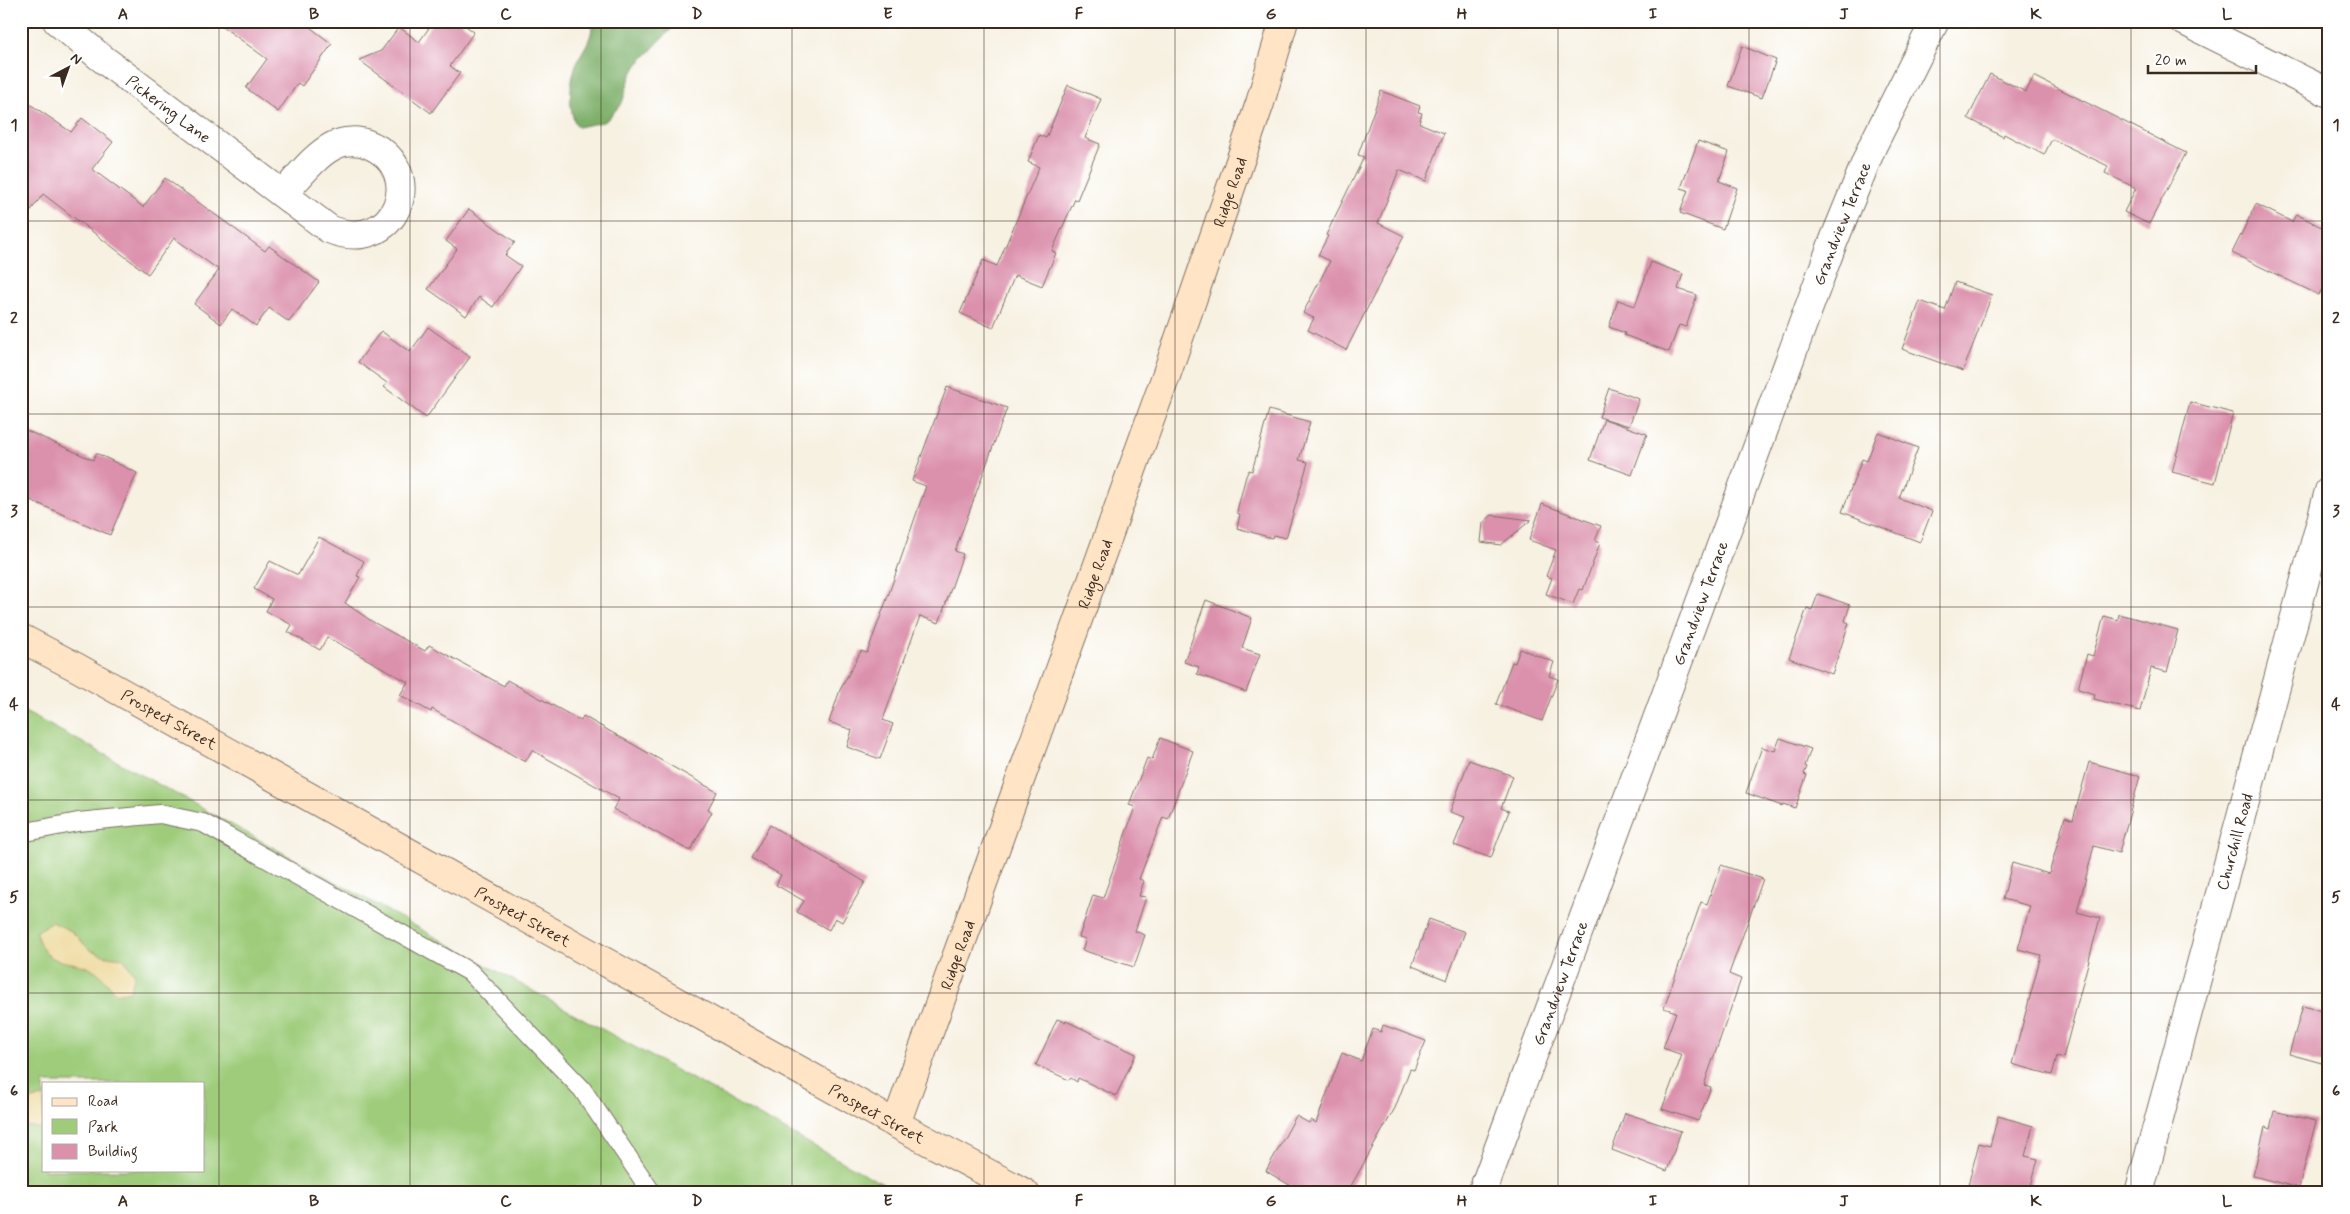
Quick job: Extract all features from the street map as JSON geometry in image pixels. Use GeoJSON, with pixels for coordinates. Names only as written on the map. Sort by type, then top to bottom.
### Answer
{"type":"FeatureCollection","features":[{"type":"Feature","properties":{"kind":"street","name":"Pickering Lane"},"geometry":{"type":"LineString","coordinates":[[57,21],[100,56],[284,194]]}},
{"type":"Feature","properties":{"kind":"street","name":"Ridge Road"},"geometry":{"type":"LineString","coordinates":[[896,1124],[1173,355],[1260,103],[1284,21]]}},
{"type":"Feature","properties":{"kind":"street","name":"Grandview Terrace"},"geometry":{"type":"LineString","coordinates":[[1482,1193],[1832,245],[1872,147],[1934,21]]}},
{"type":"Feature","properties":{"kind":"street"},"geometry":{"type":"LineString","coordinates":[[2184,21],[2329,93]]}},
{"type":"Feature","properties":{"kind":"street","name":"Churchill Road"},"geometry":{"type":"LineString","coordinates":[[2139,1193],[2329,491]]}},
{"type":"Feature","properties":{"kind":"street","name":"Prospect Street"},"geometry":{"type":"LineString","coordinates":[[21,638],[96,677],[896,1124],[1025,1193]]}},
{"type":"Feature","properties":{"kind":"lane"},"geometry":{"type":"LineString","coordinates":[[21,833],[78,822],[160,814],[202,822],[470,972],[582,1089],[652,1193]]}},
{"type":"Feature","properties":{"kind":"green space"},"geometry":{"type":"Polygon","coordinates":[[[592,21],[679,21],[637,65],[630,77],[622,103],[608,119],[603,122],[578,127],[574,121],[571,103],[573,74],[590,36],[592,21]]]}},
{"type":"Feature","properties":{"kind":"green space"},"geometry":{"type":"Polygon","coordinates":[[[21,710],[89,746],[899,1193],[21,1193],[21,710]]]}},
{"type":"Feature","properties":{"kind":"sand"},"geometry":{"type":"Polygon","coordinates":[[[52,922],[71,931],[90,950],[106,956],[123,958],[135,975],[130,991],[116,994],[99,973],[82,965],[57,960],[45,952],[36,932],[52,922]]]}},
{"type":"Feature","properties":{"kind":"sand"},"geometry":{"type":"Polygon","coordinates":[[[42,1097],[42,1127],[38,1128],[21,1125],[21,1101],[42,1097]]]}},
{"type":"Feature","properties":{"kind":"building"},"geometry":{"type":"Polygon","coordinates":[[[215,21],[302,21],[332,44],[302,86],[298,83],[278,112],[246,88],[267,59],[215,21]]]}},
{"type":"Feature","properties":{"kind":"building"},"geometry":{"type":"Polygon","coordinates":[[[434,21],[459,21],[474,32],[450,66],[460,73],[431,113],[359,60],[381,51],[399,27],[419,42],[434,21]]]}},
{"type":"Feature","properties":{"kind":"building"},"geometry":{"type":"Polygon","coordinates":[[[1742,46],[1776,60],[1762,98],[1728,86],[1742,46]]]}},
{"type":"Feature","properties":{"kind":"building"},"geometry":{"type":"Polygon","coordinates":[[[1990,74],[2026,92],[2034,76],[2186,153],[2149,224],[2124,212],[2136,188],[2105,173],[2108,166],[2052,139],[2044,155],[2004,134],[2003,137],[1968,118],[1990,74]]]}},
{"type":"Feature","properties":{"kind":"building"},"geometry":{"type":"Polygon","coordinates":[[[1068,85],[1101,99],[1085,138],[1100,144],[1077,200],[1075,199],[1052,251],[1056,253],[1042,286],[1015,275],[993,328],[960,313],[983,260],[997,266],[1039,167],[1028,162],[1039,135],[1046,138],[1068,85]]]}},
{"type":"Feature","properties":{"kind":"building"},"geometry":{"type":"Polygon","coordinates":[[[1381,91],[1420,106],[1418,112],[1422,113],[1419,123],[1444,133],[1426,181],[1399,170],[1378,223],[1404,236],[1346,350],[1308,330],[1314,318],[1303,313],[1330,261],[1318,255],[1364,157],[1358,155],[1381,91]]]}},
{"type":"Feature","properties":{"kind":"building"},"geometry":{"type":"Polygon","coordinates":[[[21,98],[71,132],[82,118],[113,142],[92,169],[143,207],[165,178],[265,251],[269,246],[319,282],[289,322],[269,308],[256,326],[232,309],[221,324],[194,304],[219,270],[174,238],[148,274],[43,194],[21,224],[21,98]]]}},
{"type":"Feature","properties":{"kind":"building"},"geometry":{"type":"Polygon","coordinates":[[[1698,141],[1729,152],[1719,181],[1737,188],[1723,229],[1680,213],[1688,190],[1681,188],[1698,141]]]}},
{"type":"Feature","properties":{"kind":"building"},"geometry":{"type":"Polygon","coordinates":[[[2256,204],[2292,222],[2296,214],[2329,231],[2329,275],[2319,295],[2232,253],[2256,204]]]}},
{"type":"Feature","properties":{"kind":"building"},"geometry":{"type":"Polygon","coordinates":[[[469,209],[515,242],[505,255],[521,266],[493,307],[479,297],[466,316],[428,289],[457,249],[446,241],[469,209]]]}},
{"type":"Feature","properties":{"kind":"building"},"geometry":{"type":"Polygon","coordinates":[[[1651,262],[1683,274],[1678,289],[1697,295],[1686,327],[1679,325],[1669,352],[1624,335],[1625,333],[1609,327],[1618,300],[1635,306],[1651,262]]]}},
{"type":"Feature","properties":{"kind":"building"},"geometry":{"type":"Polygon","coordinates":[[[1955,282],[1992,295],[1963,371],[1902,349],[1920,301],[1945,310],[1955,282]]]}},
{"type":"Feature","properties":{"kind":"building"},"geometry":{"type":"Polygon","coordinates":[[[428,327],[470,357],[426,418],[384,387],[387,383],[358,362],[381,331],[410,352],[428,327]]]}},
{"type":"Feature","properties":{"kind":"building"},"geometry":{"type":"Polygon","coordinates":[[[947,387],[1007,408],[955,551],[963,554],[939,623],[920,616],[883,720],[893,724],[880,759],[847,747],[852,730],[829,722],[840,690],[861,651],[867,653],[888,596],[926,486],[912,481],[947,387]]]}},
{"type":"Feature","properties":{"kind":"building"},"geometry":{"type":"Polygon","coordinates":[[[1609,388],[1639,399],[1629,426],[1599,417],[1609,388]]]}},
{"type":"Feature","properties":{"kind":"building"},"geometry":{"type":"Polygon","coordinates":[[[2190,402],[2233,413],[2215,483],[2172,472],[2190,402]]]}},
{"type":"Feature","properties":{"kind":"building"},"geometry":{"type":"Polygon","coordinates":[[[1269,410],[1310,422],[1299,460],[1308,462],[1286,538],[1273,535],[1272,538],[1237,528],[1240,514],[1237,513],[1238,507],[1246,476],[1249,470],[1252,471],[1269,410]]]}},
{"type":"Feature","properties":{"kind":"building"},"geometry":{"type":"Polygon","coordinates":[[[1604,419],[1647,434],[1632,475],[1590,460],[1604,419]]]}},
{"type":"Feature","properties":{"kind":"building"},"geometry":{"type":"Polygon","coordinates":[[[21,428],[93,460],[96,454],[98,454],[137,473],[110,535],[21,496],[21,428]]]}},
{"type":"Feature","properties":{"kind":"building"},"geometry":{"type":"Polygon","coordinates":[[[1878,432],[1918,448],[1899,498],[1932,511],[1920,542],[1842,512],[1862,459],[1867,461],[1878,432]]]}},
{"type":"Feature","properties":{"kind":"building"},"geometry":{"type":"Polygon","coordinates":[[[1542,504],[1601,526],[1595,541],[1600,543],[1583,590],[1579,589],[1573,604],[1546,594],[1552,578],[1546,576],[1556,550],[1529,540],[1542,504]]]}},
{"type":"Feature","properties":{"kind":"building"},"geometry":{"type":"Polygon","coordinates":[[[1492,515],[1531,520],[1501,545],[1481,542],[1483,523],[1492,515]]]}},
{"type":"Feature","properties":{"kind":"building"},"geometry":{"type":"Polygon","coordinates":[[[319,537],[364,561],[357,576],[360,577],[345,603],[373,622],[425,651],[429,645],[504,686],[507,680],[581,721],[583,716],[717,792],[708,809],[712,812],[690,851],[613,809],[619,799],[532,750],[525,762],[432,709],[431,712],[400,695],[408,682],[327,637],[320,650],[288,632],[292,625],[266,611],[272,599],[254,589],[270,561],[298,575],[319,537]]]}},
{"type":"Feature","properties":{"kind":"building"},"geometry":{"type":"Polygon","coordinates":[[[1818,594],[1850,605],[1845,621],[1849,623],[1832,674],[1789,658],[1807,608],[1812,610],[1818,594]]]}},
{"type":"Feature","properties":{"kind":"building"},"geometry":{"type":"Polygon","coordinates":[[[1206,600],[1252,618],[1242,648],[1260,654],[1246,692],[1197,674],[1199,667],[1184,662],[1206,600]]]}},
{"type":"Feature","properties":{"kind":"building"},"geometry":{"type":"Polygon","coordinates":[[[2119,614],[2178,630],[2167,672],[2151,668],[2140,711],[2094,699],[2095,694],[2078,689],[2087,654],[2093,656],[2104,616],[2118,620],[2119,614]]]}},
{"type":"Feature","properties":{"kind":"building"},"geometry":{"type":"Polygon","coordinates":[[[1520,649],[1554,662],[1549,676],[1558,679],[1542,721],[1496,704],[1512,662],[1515,663],[1520,649]]]}},
{"type":"Feature","properties":{"kind":"building"},"geometry":{"type":"Polygon","coordinates":[[[1160,738],[1193,751],[1168,819],[1163,817],[1139,879],[1144,881],[1139,896],[1146,897],[1135,931],[1145,935],[1134,967],[1082,950],[1086,939],[1079,937],[1093,895],[1103,898],[1135,807],[1129,805],[1147,758],[1152,760],[1160,738]]]}},
{"type":"Feature","properties":{"kind":"building"},"geometry":{"type":"Polygon","coordinates":[[[1780,738],[1811,749],[1805,766],[1807,767],[1804,774],[1807,775],[1795,808],[1783,804],[1782,806],[1746,793],[1762,747],[1775,751],[1780,738]]]}},
{"type":"Feature","properties":{"kind":"building"},"geometry":{"type":"Polygon","coordinates":[[[1469,760],[1513,776],[1501,808],[1509,811],[1491,858],[1454,845],[1465,817],[1450,812],[1469,760]]]}},
{"type":"Feature","properties":{"kind":"building"},"geometry":{"type":"Polygon","coordinates":[[[2089,762],[2140,776],[2119,853],[2094,846],[2077,912],[2100,918],[2063,1058],[2057,1056],[2052,1075],[2012,1064],[2041,955],[2018,949],[2030,906],[2003,899],[2012,863],[2049,874],[2065,817],[2073,820],[2089,762]]]}},
{"type":"Feature","properties":{"kind":"building"},"geometry":{"type":"Polygon","coordinates":[[[770,825],[865,882],[842,922],[835,918],[829,930],[797,912],[804,901],[776,885],[781,875],[751,858],[770,825]]]}},
{"type":"Feature","properties":{"kind":"building"},"geometry":{"type":"Polygon","coordinates":[[[1721,865],[1763,879],[1729,974],[1741,979],[1704,1085],[1711,1087],[1698,1121],[1662,1109],[1682,1055],[1663,1048],[1676,1012],[1664,1008],[1701,902],[1707,904],[1721,865]]]}},
{"type":"Feature","properties":{"kind":"building"},"geometry":{"type":"Polygon","coordinates":[[[1429,919],[1465,932],[1447,980],[1412,966],[1429,919]]]}},
{"type":"Feature","properties":{"kind":"building"},"geometry":{"type":"Polygon","coordinates":[[[2303,1006],[2329,1013],[2329,1065],[2289,1054],[2303,1006]]]}},
{"type":"Feature","properties":{"kind":"building"},"geometry":{"type":"Polygon","coordinates":[[[1057,1019],[1066,1021],[1136,1054],[1116,1096],[1078,1078],[1077,1082],[1071,1078],[1069,1080],[1036,1065],[1057,1019]]]}},
{"type":"Feature","properties":{"kind":"building"},"geometry":{"type":"Polygon","coordinates":[[[1383,1025],[1426,1041],[1414,1070],[1410,1069],[1395,1108],[1347,1193],[1303,1193],[1266,1171],[1296,1116],[1309,1123],[1311,1120],[1316,1123],[1342,1053],[1361,1061],[1373,1029],[1381,1032],[1383,1025]]]}},
{"type":"Feature","properties":{"kind":"building"},"geometry":{"type":"Polygon","coordinates":[[[2274,1111],[2316,1121],[2299,1188],[2253,1176],[2265,1127],[2270,1129],[2274,1111]]]}},
{"type":"Feature","properties":{"kind":"building"},"geometry":{"type":"Polygon","coordinates":[[[1625,1113],[1681,1131],[1667,1171],[1612,1150],[1625,1113]]]}},
{"type":"Feature","properties":{"kind":"building"},"geometry":{"type":"Polygon","coordinates":[[[1998,1116],[2033,1126],[2025,1156],[2038,1159],[2029,1193],[1966,1193],[1979,1143],[1990,1146],[1998,1116]]]}}]}
